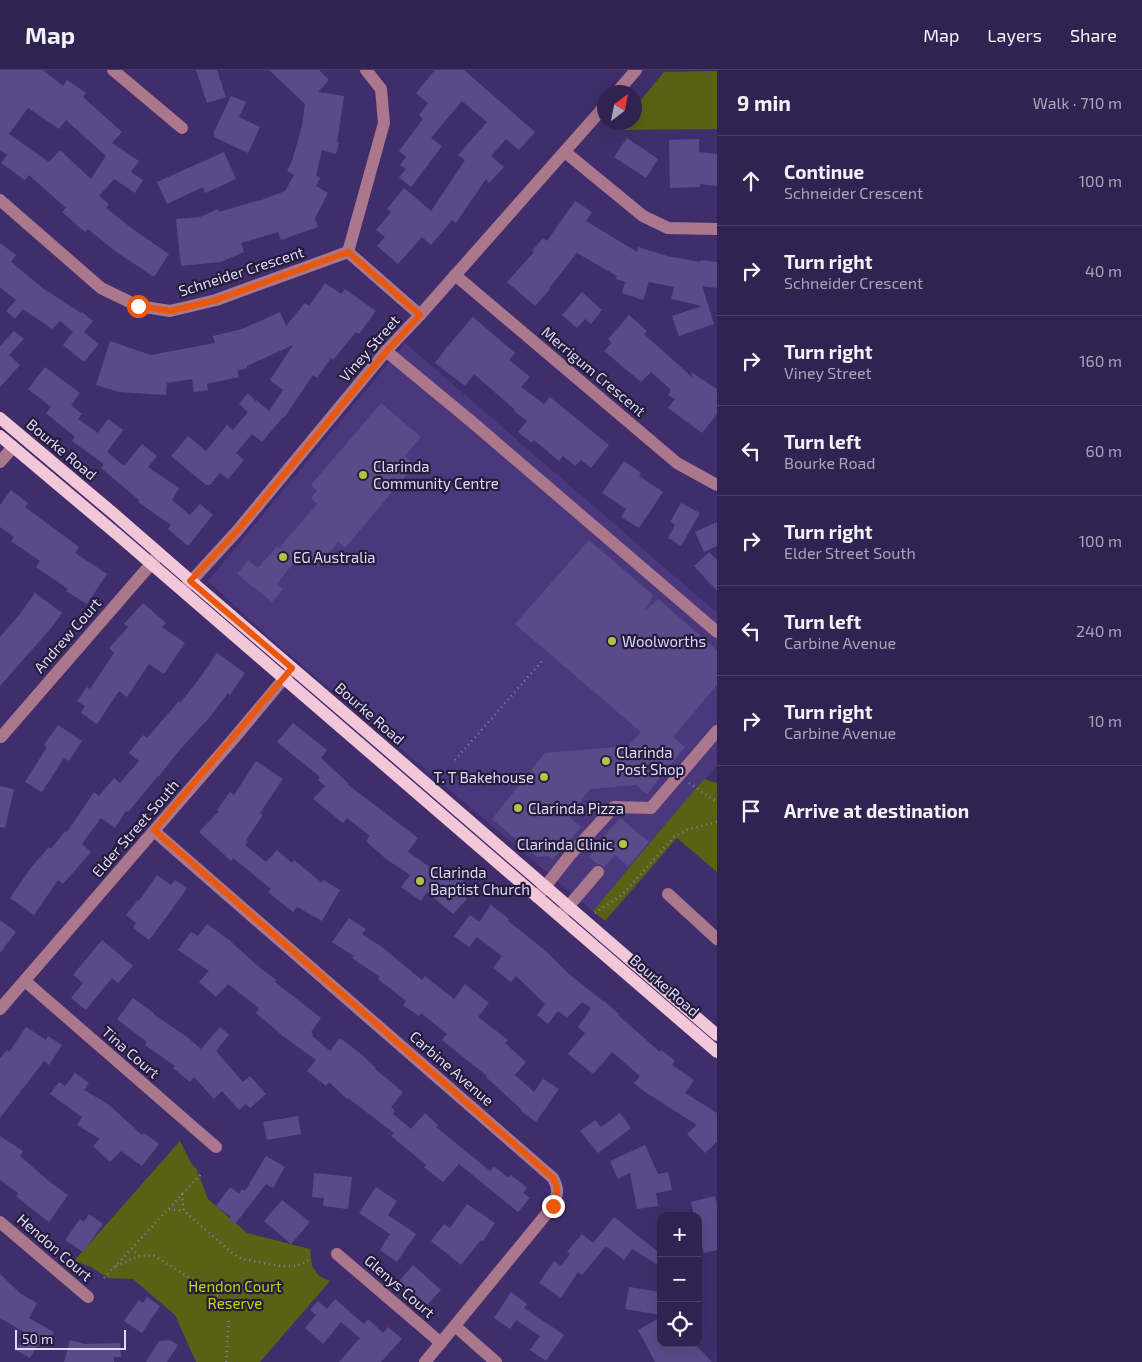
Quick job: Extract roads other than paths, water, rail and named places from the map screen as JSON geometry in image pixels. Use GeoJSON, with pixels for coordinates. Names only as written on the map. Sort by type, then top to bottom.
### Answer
{"type":"FeatureCollection","features":[{"type":"Feature","properties":{"kind":"main road","name":"Bourke Road"},"geometry":{"type":"LineString","coordinates":[[0,418],[113,513],[155,559]]}},
{"type":"Feature","properties":{"kind":"main road","name":"Bourke Road"},"geometry":{"type":"LineString","coordinates":[[0,436],[155,559],[284,679],[717,1035]]}},
{"type":"Feature","properties":{"kind":"main road"},"geometry":{"type":"LineString","coordinates":[[13,447],[22,436]]}},
{"type":"Feature","properties":{"kind":"main road","name":"Bourke Road"},"geometry":{"type":"LineString","coordinates":[[186,586],[292,668],[541,892]]}},
{"type":"Feature","properties":{"kind":"main road","name":"Bourke Road"},"geometry":{"type":"LineString","coordinates":[[564,911],[717,1052]]}},
{"type":"Feature","properties":{"kind":"street"},"geometry":{"type":"LineString","coordinates":[[113,70],[182,128]]}},
{"type":"Feature","properties":{"kind":"street"},"geometry":{"type":"LineString","coordinates":[[366,70],[381,89],[384,123],[348,252],[420,315]]}},
{"type":"Feature","properties":{"kind":"street"},"geometry":{"type":"LineString","coordinates":[[623,85],[636,70]]}},
{"type":"Feature","properties":{"kind":"street","name":"Viney Street"},"geometry":{"type":"LineString","coordinates":[[186,586],[237,531],[386,352],[597,115]]}},
{"type":"Feature","properties":{"kind":"street"},"geometry":{"type":"LineString","coordinates":[[565,152],[642,216],[668,228],[717,229]]}},
{"type":"Feature","properties":{"kind":"street","name":"Schneider Crescent"},"geometry":{"type":"LineString","coordinates":[[0,200],[101,288],[138,306],[170,311],[216,300],[348,252]]}},
{"type":"Feature","properties":{"kind":"street","name":"Merrigum Crescent"},"geometry":{"type":"LineString","coordinates":[[455,275],[677,463],[717,485]]}},
{"type":"Feature","properties":{"kind":"street"},"geometry":{"type":"LineString","coordinates":[[386,352],[472,422],[717,632]]}},
{"type":"Feature","properties":{"kind":"street"},"geometry":{"type":"LineString","coordinates":[[0,462],[13,447]]}},
{"type":"Feature","properties":{"kind":"street","name":"Andrew Court"},"geometry":{"type":"LineString","coordinates":[[1,738],[155,559]]}},
{"type":"Feature","properties":{"kind":"street","name":"Elder Street South"},"geometry":{"type":"LineString","coordinates":[[0,1008],[292,668]]}},
{"type":"Feature","properties":{"kind":"street"},"geometry":{"type":"LineString","coordinates":[[541,892],[570,855],[614,807],[651,808],[717,731]]}},
{"type":"Feature","properties":{"kind":"street","name":"Carbine Avenue"},"geometry":{"type":"LineString","coordinates":[[154,830],[553,1178],[558,1186],[558,1193],[553,1206],[425,1362]]}},
{"type":"Feature","properties":{"kind":"street"},"geometry":{"type":"LineString","coordinates":[[564,911],[598,872]]}},
{"type":"Feature","properties":{"kind":"street"},"geometry":{"type":"LineString","coordinates":[[668,894],[717,939]]}},
{"type":"Feature","properties":{"kind":"street","name":"Tina Court"},"geometry":{"type":"LineString","coordinates":[[24,981],[216,1148]]}},
{"type":"Feature","properties":{"kind":"street","name":"Hendon Court"},"geometry":{"type":"LineString","coordinates":[[0,1222],[88,1297]]}},
{"type":"Feature","properties":{"kind":"street","name":"Glenys Court"},"geometry":{"type":"LineString","coordinates":[[337,1254],[441,1343]]}},
{"type":"Feature","properties":{"kind":"street"},"geometry":{"type":"LineString","coordinates":[[455,1326],[496,1362]]}},
{"type":"Feature","properties":{"kind":"place","name":"Clarinda Community Centre"},"geometry":{"type":"Point","coordinates":[363,475]}},
{"type":"Feature","properties":{"kind":"place","name":"EG Australia"},"geometry":{"type":"Point","coordinates":[283,557]}},
{"type":"Feature","properties":{"kind":"place","name":"Woolworths"},"geometry":{"type":"Point","coordinates":[612,641]}},
{"type":"Feature","properties":{"kind":"place","name":"Clarinda Post Shop"},"geometry":{"type":"Point","coordinates":[606,761]}},
{"type":"Feature","properties":{"kind":"place","name":"T. T Bakehouse"},"geometry":{"type":"Point","coordinates":[544,777]}},
{"type":"Feature","properties":{"kind":"place","name":"Clarinda Pizza"},"geometry":{"type":"Point","coordinates":[518,808]}},
{"type":"Feature","properties":{"kind":"place","name":"Clarinda Clinic"},"geometry":{"type":"Point","coordinates":[623,844]}},
{"type":"Feature","properties":{"kind":"place","name":"Clarinda Baptist Church"},"geometry":{"type":"Point","coordinates":[420,881]}},
{"type":"Feature","properties":{"kind":"park label","name":"Hendon Court Reserve"},"geometry":{"type":"Point","coordinates":[235,1294]}}]}
